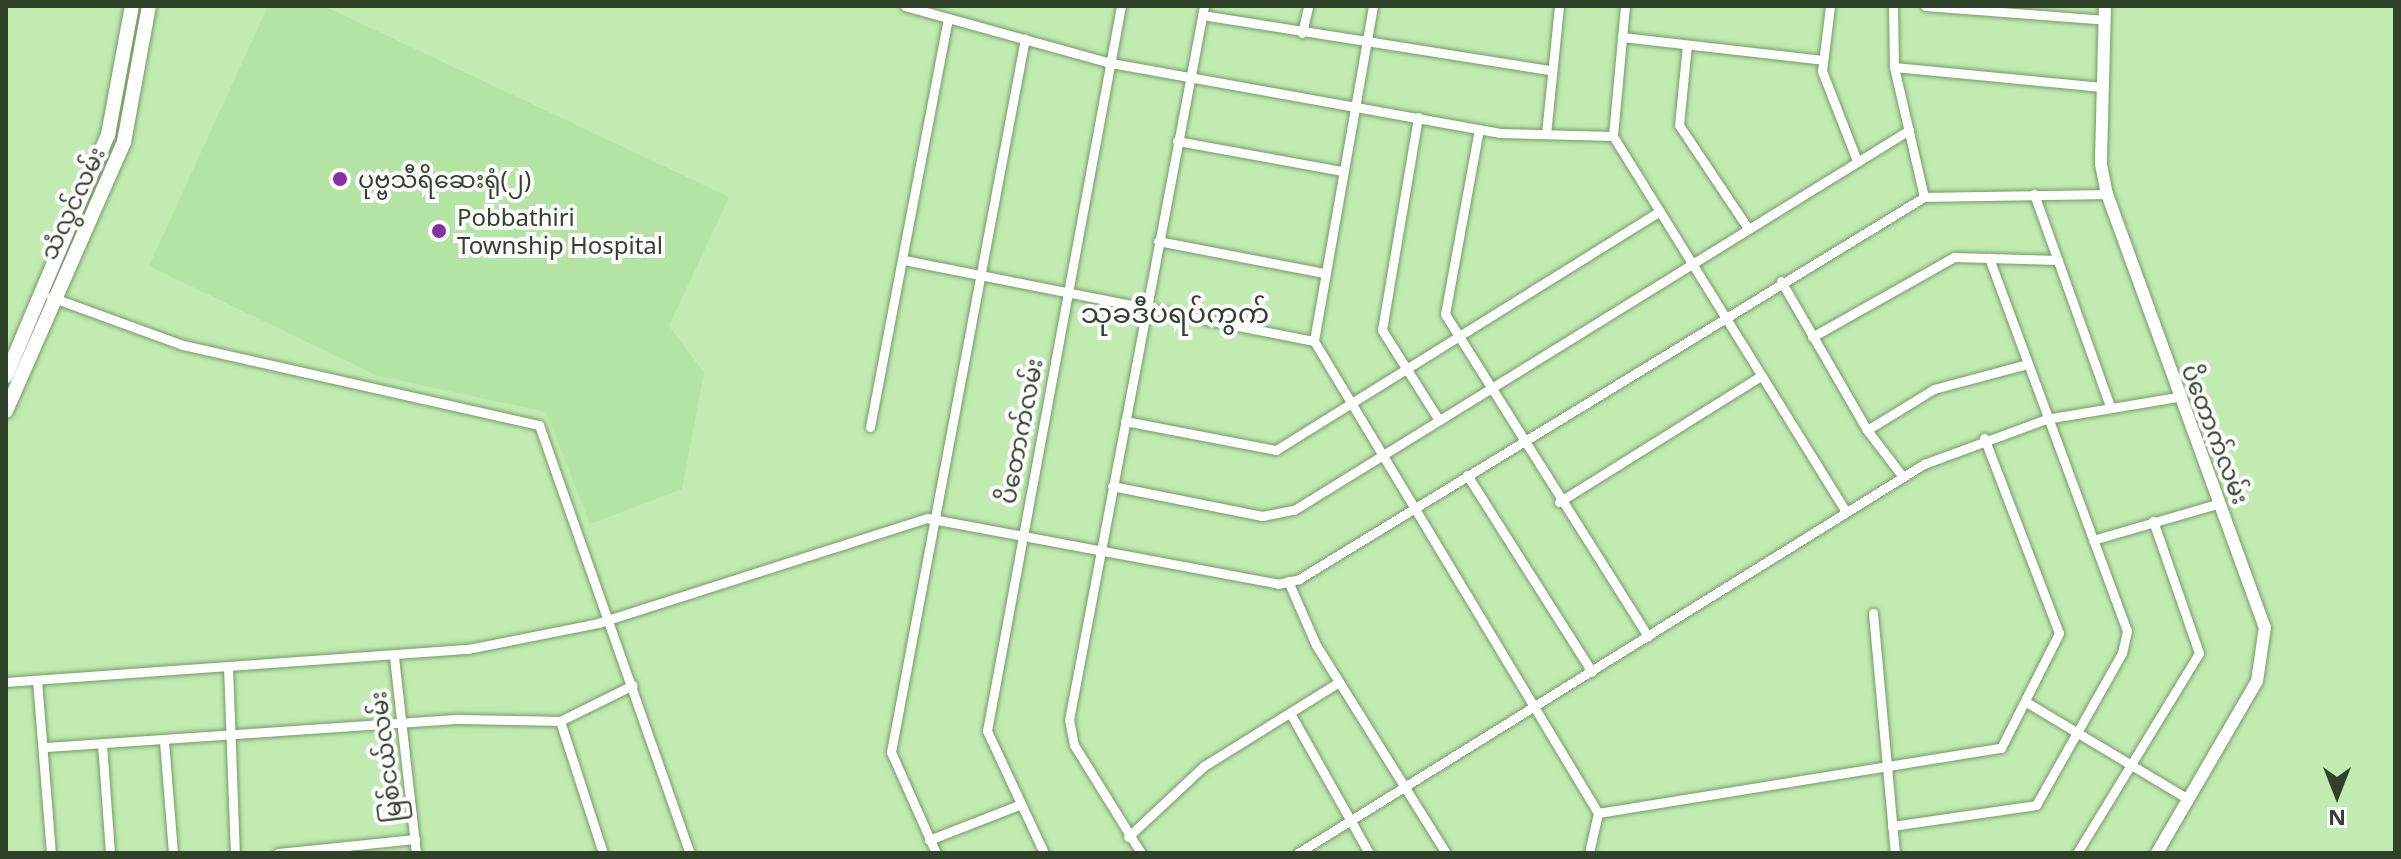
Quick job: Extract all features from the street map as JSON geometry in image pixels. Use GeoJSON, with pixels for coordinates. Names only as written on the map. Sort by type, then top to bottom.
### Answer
{"type":"FeatureCollection","features":[{"type":"Feature","properties":{"kind":"main road","name":"သံလွင်လမ်း"},"geometry":{"type":"LineString","coordinates":[[6,411],[121,97],[132,6]]}},
{"type":"Feature","properties":{"kind":"main road","name":"သံလွင်လမ်း"},"geometry":{"type":"LineString","coordinates":[[6,376],[124,142],[149,6]]}},
{"type":"Feature","properties":{"kind":"street"},"geometry":{"type":"LineString","coordinates":[[905,6],[1111,63],[1479,129],[1613,136]]}},
{"type":"Feature","properties":{"kind":"street","name":"ပိတောက်လမ်း"},"geometry":{"type":"LineString","coordinates":[[1044,853],[987,731],[1121,6]]}},
{"type":"Feature","properties":{"kind":"street"},"geometry":{"type":"LineString","coordinates":[[1302,33],[1308,6]]}},
{"type":"Feature","properties":{"kind":"street"},"geometry":{"type":"LineString","coordinates":[[1373,6],[1353,105],[1314,341],[1348,404],[1598,813],[1589,853]]}},
{"type":"Feature","properties":{"kind":"street"},"geometry":{"type":"LineString","coordinates":[[1546,134],[1559,6]]}},
{"type":"Feature","properties":{"kind":"street"},"geometry":{"type":"LineString","coordinates":[[1625,6],[1613,136],[1846,512]]}},
{"type":"Feature","properties":{"kind":"street"},"geometry":{"type":"LineString","coordinates":[[1830,6],[1823,60],[1857,161]]}},
{"type":"Feature","properties":{"kind":"street"},"geometry":{"type":"LineString","coordinates":[[1893,6],[1894,67],[1924,197]]}},
{"type":"Feature","properties":{"kind":"street"},"geometry":{"type":"LineString","coordinates":[[1925,6],[2105,20]]}},
{"type":"Feature","properties":{"kind":"street","name":"ပိတောက်လမ်း"},"geometry":{"type":"LineString","coordinates":[[2105,6],[2102,87],[2107,194],[2177,397],[2265,627],[2265,652],[2257,681],[2157,853]]}},
{"type":"Feature","properties":{"kind":"street"},"geometry":{"type":"LineString","coordinates":[[1141,853],[1128,837],[1074,745],[1069,720],[1203,11],[1365,44],[1551,70]]}},
{"type":"Feature","properties":{"kind":"street"},"geometry":{"type":"LineString","coordinates":[[870,427],[948,18]]}},
{"type":"Feature","properties":{"kind":"street"},"geometry":{"type":"LineString","coordinates":[[1622,37],[1823,60]]}},
{"type":"Feature","properties":{"kind":"street"},"geometry":{"type":"LineString","coordinates":[[936,853],[891,752],[1025,38]]}},
{"type":"Feature","properties":{"kind":"street"},"geometry":{"type":"LineString","coordinates":[[1687,45],[1679,125],[1747,227]]}},
{"type":"Feature","properties":{"kind":"street"},"geometry":{"type":"LineString","coordinates":[[1894,67],[2102,87]]}},
{"type":"Feature","properties":{"kind":"street"},"geometry":{"type":"LineString","coordinates":[[1418,117],[1382,330],[1439,420]]}},
{"type":"Feature","properties":{"kind":"street"},"geometry":{"type":"LineString","coordinates":[[1479,129],[1445,314],[1520,442],[1648,636]]}},
{"type":"Feature","properties":{"kind":"street"},"geometry":{"type":"LineString","coordinates":[[1112,486],[1274,516],[1381,457],[1691,260],[1909,130]]}},
{"type":"Feature","properties":{"kind":"street"},"geometry":{"type":"LineString","coordinates":[[1177,141],[1342,171]]}},
{"type":"Feature","properties":{"kind":"street"},"geometry":{"type":"LineString","coordinates":[[2034,194],[2110,406]]}},
{"type":"Feature","properties":{"kind":"street"},"geometry":{"type":"LineString","coordinates":[[6,682],[394,657],[610,619],[935,519],[1288,581],[1924,197],[2107,194]]}},
{"type":"Feature","properties":{"kind":"street"},"geometry":{"type":"LineString","coordinates":[[1125,421],[1276,450],[1660,211]]}},
{"type":"Feature","properties":{"kind":"street"},"geometry":{"type":"LineString","coordinates":[[1158,241],[1324,273]]}},
{"type":"Feature","properties":{"kind":"street"},"geometry":{"type":"LineString","coordinates":[[1812,337],[1954,257],[2058,260]]}},
{"type":"Feature","properties":{"kind":"street"},"geometry":{"type":"LineString","coordinates":[[1892,826],[2036,805],[2122,653],[2127,631],[2046,419],[1989,258]]}},
{"type":"Feature","properties":{"kind":"street"},"geometry":{"type":"LineString","coordinates":[[904,260],[1069,288],[1314,341]]}},
{"type":"Feature","properties":{"kind":"street"},"geometry":{"type":"LineString","coordinates":[[1781,281],[1867,430],[1903,477]]}},
{"type":"Feature","properties":{"kind":"street"},"geometry":{"type":"LineString","coordinates":[[47,294],[183,345],[522,416],[539,425],[610,619],[690,853]]}},
{"type":"Feature","properties":{"kind":"street"},"geometry":{"type":"LineString","coordinates":[[1867,430],[1934,389],[2027,364]]}},
{"type":"Feature","properties":{"kind":"street"},"geometry":{"type":"LineString","coordinates":[[1559,502],[1762,375]]}},
{"type":"Feature","properties":{"kind":"street"},"geometry":{"type":"LineString","coordinates":[[1298,853],[1903,477],[1984,438],[2046,419],[2177,397]]}},
{"type":"Feature","properties":{"kind":"street"},"geometry":{"type":"LineString","coordinates":[[1598,813],[1885,763],[2001,748],[2059,633],[1984,438]]}},
{"type":"Feature","properties":{"kind":"street"},"geometry":{"type":"LineString","coordinates":[[1467,475],[1592,672]]}},
{"type":"Feature","properties":{"kind":"street"},"geometry":{"type":"LineString","coordinates":[[2093,540],[2220,503]]}},
{"type":"Feature","properties":{"kind":"street"},"geometry":{"type":"LineString","coordinates":[[2077,853],[2134,768],[2199,653],[2153,521]]}},
{"type":"Feature","properties":{"kind":"street"},"geometry":{"type":"LineString","coordinates":[[1288,581],[1339,682],[1446,853]]}},
{"type":"Feature","properties":{"kind":"street"},"geometry":{"type":"LineString","coordinates":[[1873,613],[1895,853]]}},
{"type":"Feature","properties":{"kind":"street","name":"မြစ်ငယ်လမ်း"},"geometry":{"type":"LineString","coordinates":[[394,657],[416,853]]}},
{"type":"Feature","properties":{"kind":"street"},"geometry":{"type":"LineString","coordinates":[[228,666],[235,853]]}},
{"type":"Feature","properties":{"kind":"street"},"geometry":{"type":"LineString","coordinates":[[37,680],[46,747],[51,853]]}},
{"type":"Feature","properties":{"kind":"street"},"geometry":{"type":"LineString","coordinates":[[1128,837],[1204,766],[1339,682]]}},
{"type":"Feature","properties":{"kind":"street"},"geometry":{"type":"LineString","coordinates":[[46,747],[231,737],[399,723],[560,721],[633,685]]}},
{"type":"Feature","properties":{"kind":"street"},"geometry":{"type":"LineString","coordinates":[[2026,702],[2076,736],[2188,799]]}},
{"type":"Feature","properties":{"kind":"street"},"geometry":{"type":"LineString","coordinates":[[1290,713],[1369,853]]}},
{"type":"Feature","properties":{"kind":"street"},"geometry":{"type":"LineString","coordinates":[[560,721],[603,853]]}},
{"type":"Feature","properties":{"kind":"street"},"geometry":{"type":"LineString","coordinates":[[164,741],[173,853]]}},
{"type":"Feature","properties":{"kind":"street"},"geometry":{"type":"LineString","coordinates":[[102,744],[110,853]]}},
{"type":"Feature","properties":{"kind":"street"},"geometry":{"type":"LineString","coordinates":[[929,840],[1019,805]]}},
{"type":"Feature","properties":{"kind":"street"},"geometry":{"type":"LineString","coordinates":[[278,853],[415,839]]}},
{"type":"Feature","properties":{"kind":"shaded area","name":"Pobbathiri Township Hospital"},"geometry":{"type":"Polygon","coordinates":[[[268,6],[324,6],[729,197],[669,326],[704,373],[682,489],[590,524],[546,412],[378,376],[149,266],[268,6]]]}},
{"type":"Feature","properties":{"kind":"place","name":"ပုဗ္ဗသီရိဆေးရုံ(၂)"},"geometry":{"type":"Point","coordinates":[340,179]}},
{"type":"Feature","properties":{"kind":"place","name":"Pobbathiri Township Hospital"},"geometry":{"type":"Point","coordinates":[439,231]}},
{"type":"Feature","properties":{"kind":"district","name":"သုခဒီပရပ်ကွက်"},"geometry":{"type":"Point","coordinates":[1175,312]}}]}
